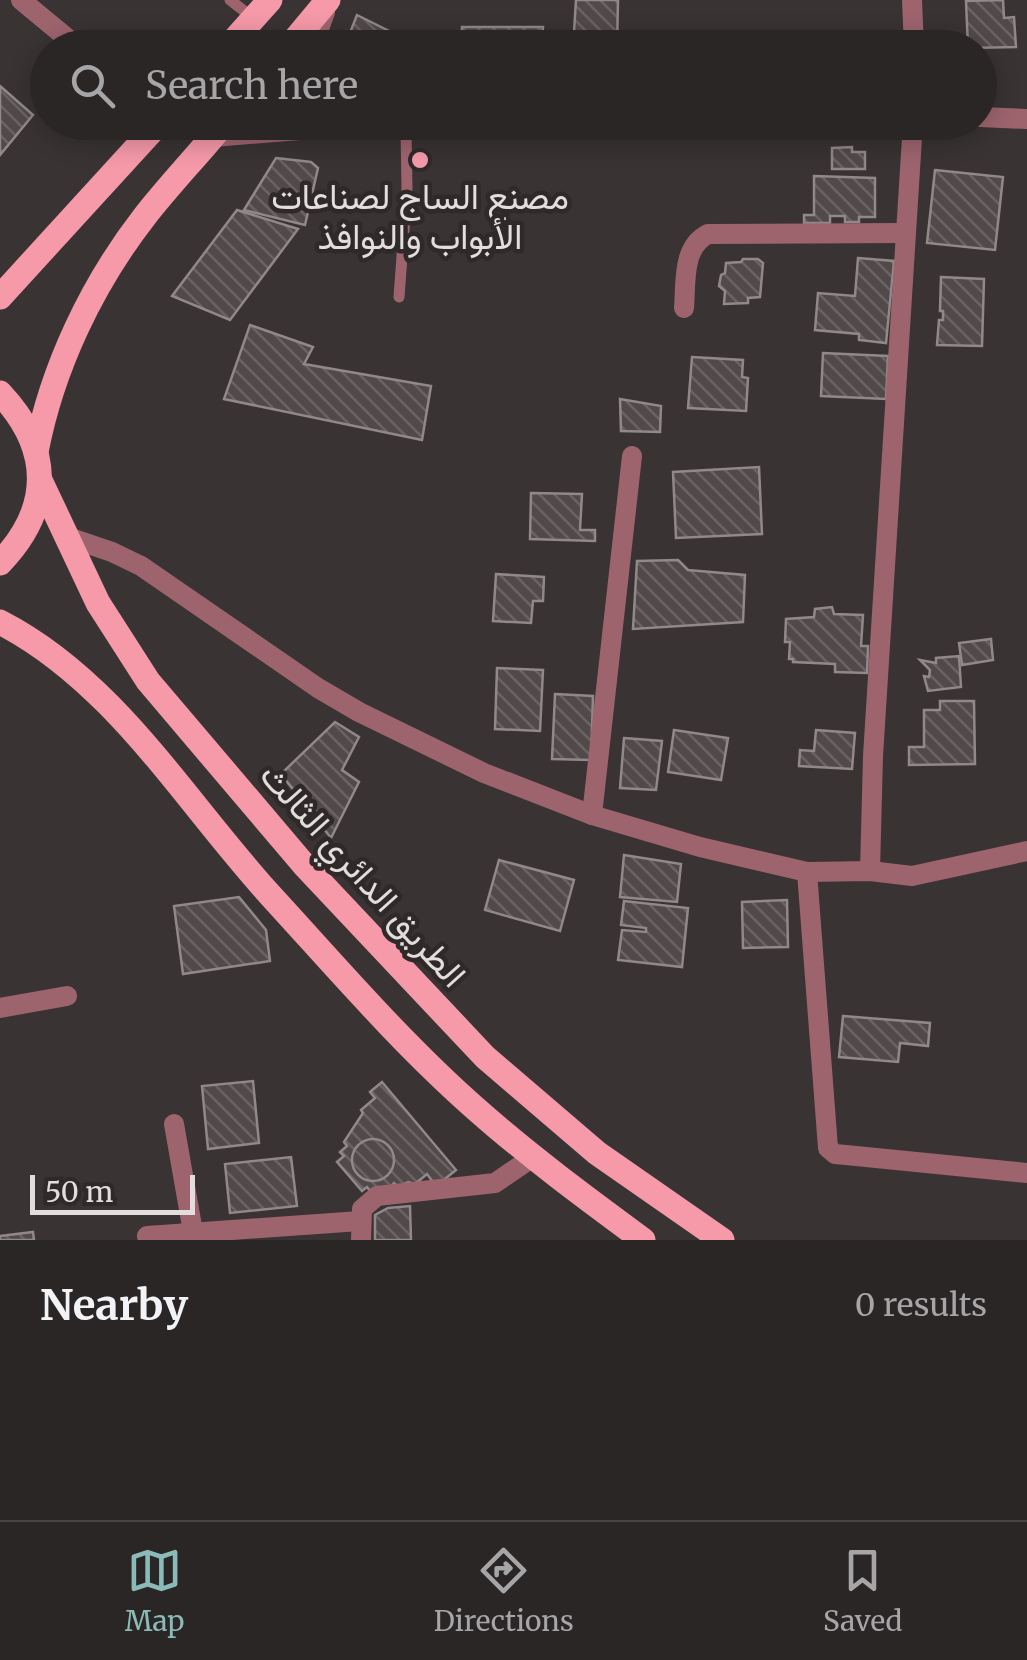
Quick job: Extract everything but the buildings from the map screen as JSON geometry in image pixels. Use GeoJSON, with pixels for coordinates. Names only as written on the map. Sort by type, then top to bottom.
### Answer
{"type":"FeatureCollection","features":[{"type":"Feature","properties":{"kind":"main road"},"geometry":{"type":"LineString","coordinates":[[304,30],[330,0]]}},
{"type":"Feature","properties":{"kind":"main road"},"geometry":{"type":"LineString","coordinates":[[243,30],[262,9]]}},
{"type":"Feature","properties":{"kind":"main road"},"geometry":{"type":"LineString","coordinates":[[0,296],[143,140]]}},
{"type":"Feature","properties":{"kind":"main road"},"geometry":{"type":"LineString","coordinates":[[36,452],[56,374],[117,256],[145,216],[210,140]]}},
{"type":"Feature","properties":{"kind":"main road"},"geometry":{"type":"LineString","coordinates":[[0,393],[22,416],[36,452],[40,480],[34,514],[18,544],[0,563]]}},
{"type":"Feature","properties":{"kind":"main road","name":"الطريق الدائري الثالث"},"geometry":{"type":"LineString","coordinates":[[40,480],[98,603],[148,681],[257,812],[484,1057],[597,1153],[722,1240]]}},
{"type":"Feature","properties":{"kind":"main road"},"geometry":{"type":"LineString","coordinates":[[0,622],[29,637],[96,692],[267,892],[474,1107],[643,1240]]}},
{"type":"Feature","properties":{"kind":"street"},"geometry":{"type":"LineString","coordinates":[[21,0],[57,30]]}},
{"type":"Feature","properties":{"kind":"street"},"geometry":{"type":"LineString","coordinates":[[319,30],[330,0]]}},
{"type":"Feature","properties":{"kind":"street"},"geometry":{"type":"LineString","coordinates":[[912,0],[913,30]]}},
{"type":"Feature","properties":{"kind":"street"},"geometry":{"type":"LineString","coordinates":[[997,118],[1027,119]]}},
{"type":"Feature","properties":{"kind":"street"},"geometry":{"type":"LineString","coordinates":[[870,871],[873,756],[911,140]]}},
{"type":"Feature","properties":{"kind":"street"},"geometry":{"type":"LineString","coordinates":[[684,308],[688,255],[700,238],[708,234],[904,233]]}},
{"type":"Feature","properties":{"kind":"street"},"geometry":{"type":"LineString","coordinates":[[592,814],[632,456]]}},
{"type":"Feature","properties":{"kind":"street"},"geometry":{"type":"LineString","coordinates":[[64,536],[141,566],[358,712],[484,773],[592,814],[700,847],[807,872],[870,871],[912,876],[1027,852]]}},
{"type":"Feature","properties":{"kind":"street"},"geometry":{"type":"LineString","coordinates":[[807,872],[828,1148],[846,1156],[1027,1173]]}},
{"type":"Feature","properties":{"kind":"street"},"geometry":{"type":"LineString","coordinates":[[0,1008],[67,996]]}},
{"type":"Feature","properties":{"kind":"street"},"geometry":{"type":"LineString","coordinates":[[174,1124],[193,1232]]}},
{"type":"Feature","properties":{"kind":"street"},"geometry":{"type":"LineString","coordinates":[[147,1236],[360,1230],[365,1204],[381,1194],[495,1183],[533,1157]]}},
{"type":"Feature","properties":{"kind":"lane"},"geometry":{"type":"LineString","coordinates":[[230,0],[262,9]]}},
{"type":"Feature","properties":{"kind":"lane"},"geometry":{"type":"LineString","coordinates":[[398,297],[407,189],[406,140]]}},
{"type":"Feature","properties":{"kind":"place","name":"مصنع الساج لصناعات الأبواب والنوافذ"},"geometry":{"type":"Point","coordinates":[420,160]}}]}
